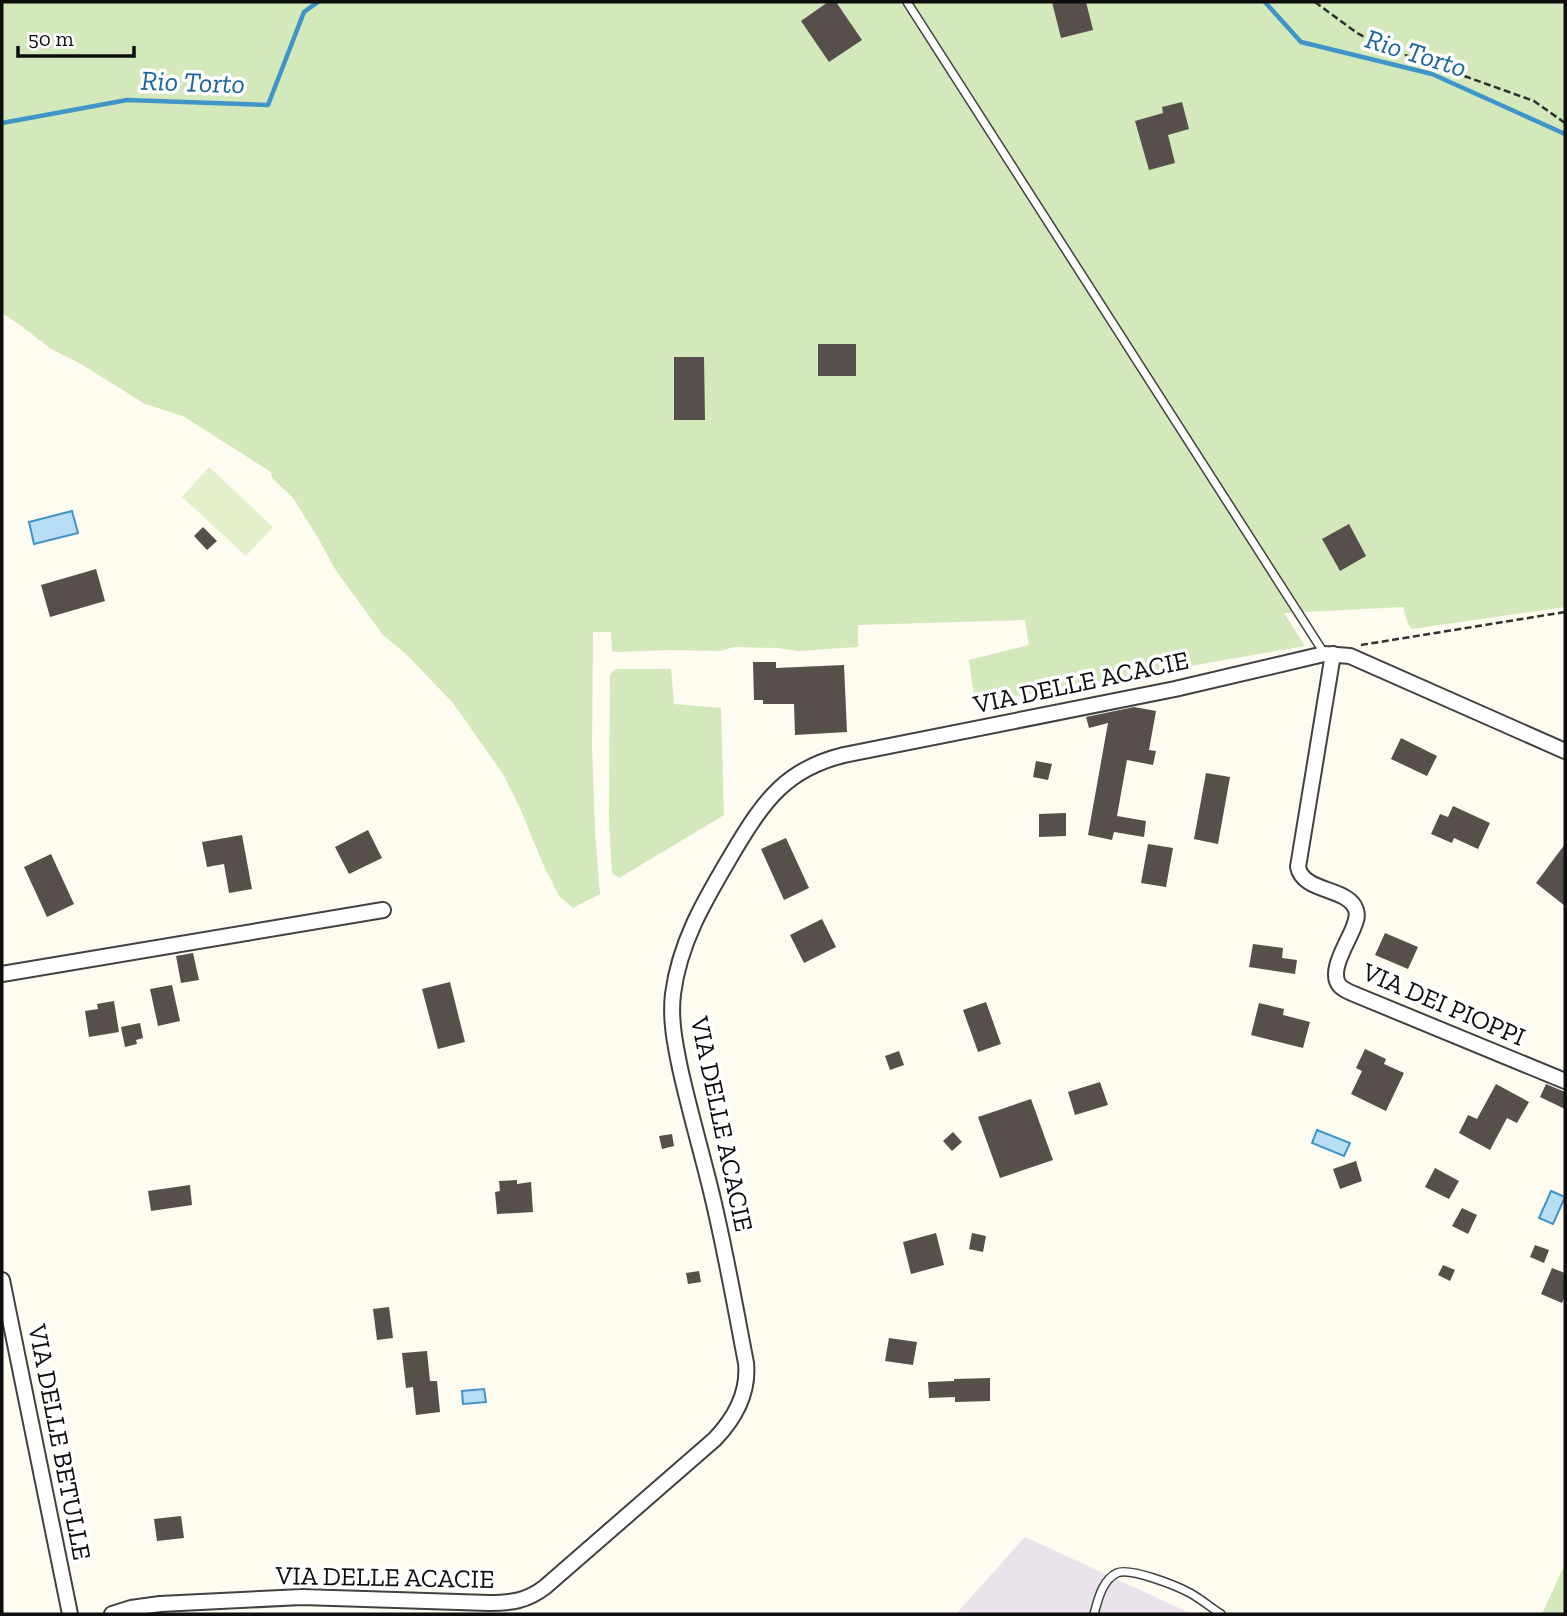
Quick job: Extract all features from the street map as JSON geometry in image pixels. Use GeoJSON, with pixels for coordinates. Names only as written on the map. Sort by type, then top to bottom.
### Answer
{"type":"FeatureCollection","features":[{"type":"Feature","properties":{"kind":"street","name":"VIA DELLE ACACIE"},"geometry":{"type":"LineString","coordinates":[[112,1614],[160,1604],[292,1597],[500,1604],[527,1599],[545,1587],[715,1439],[733,1418],[744,1392],[746,1363],[715,1208],[689,1110],[675,1042],[672,1007],[676,977],[691,928],[709,893],[765,802],[795,776],[838,757],[1175,689],[1329,654],[1350,656],[1565,751]]}},
{"type":"Feature","properties":{"kind":"street","name":"VIA DEI PIOPPI"},"geometry":{"type":"LineString","coordinates":[[1329,654],[1298,867],[1304,879],[1348,900],[1357,911],[1356,922],[1337,967],[1335,976],[1338,985],[1565,1082]]}},
{"type":"Feature","properties":{"kind":"street"},"geometry":{"type":"LineString","coordinates":[[2,974],[383,910]]}},
{"type":"Feature","properties":{"kind":"street","name":"VIA DELLE BETULLE"},"geometry":{"type":"LineString","coordinates":[[2,1280],[70,1614]]}},
{"type":"Feature","properties":{"kind":"lane"},"geometry":{"type":"LineString","coordinates":[[906,2],[1329,654]]}},
{"type":"Feature","properties":{"kind":"lane"},"geometry":{"type":"LineString","coordinates":[[1094,1614],[1103,1588],[1114,1574],[1122,1571],[1186,1590],[1221,1614]]}},
{"type":"Feature","properties":{"kind":"path"},"geometry":{"type":"LineString","coordinates":[[1315,2],[1357,33],[1382,47],[1534,101],[1565,122]]}},
{"type":"Feature","properties":{"kind":"path"},"geometry":{"type":"LineString","coordinates":[[1353,646],[1565,612]]}},
{"type":"Feature","properties":{"kind":"shaded area"},"geometry":{"type":"Polygon","coordinates":[[[1025,1537],[1192,1614],[956,1614],[1025,1537]]]}},
{"type":"Feature","properties":{"kind":"green space"},"geometry":{"type":"Polygon","coordinates":[[[2,2],[1565,2],[1565,607],[1412,629],[1403,607],[1284,613],[1305,646],[975,703],[969,660],[1029,645],[1025,620],[858,625],[858,647],[799,651],[735,647],[719,651],[617,652],[612,651],[611,632],[593,632],[592,747],[600,894],[573,908],[559,896],[503,774],[453,703],[406,654],[383,635],[335,569],[293,498],[272,478],[271,472],[183,416],[145,404],[81,364],[51,349],[2,313],[2,2]]]}},
{"type":"Feature","properties":{"kind":"green space"},"geometry":{"type":"Polygon","coordinates":[[[209,467],[273,527],[246,556],[182,497],[209,467]]]}},
{"type":"Feature","properties":{"kind":"green space"},"geometry":{"type":"Polygon","coordinates":[[[616,669],[671,669],[674,704],[721,708],[724,815],[619,878],[612,873],[609,818],[610,674],[616,669]]]}},
{"type":"Feature","properties":{"kind":"green space"},"geometry":{"type":"Polygon","coordinates":[[[1565,1564],[1565,1614],[1542,1614],[1565,1564]]]}},
{"type":"Feature","properties":{"kind":"water"},"geometry":{"type":"Polygon","coordinates":[[[72,511],[78,533],[34,544],[29,522],[72,511]]]}},
{"type":"Feature","properties":{"kind":"water"},"geometry":{"type":"Polygon","coordinates":[[[1317,1130],[1350,1143],[1344,1156],[1312,1143],[1317,1130]]]}},
{"type":"Feature","properties":{"kind":"water"},"geometry":{"type":"Polygon","coordinates":[[[1551,1191],[1565,1197],[1553,1224],[1539,1218],[1551,1191]]]}},
{"type":"Feature","properties":{"kind":"water"},"geometry":{"type":"Polygon","coordinates":[[[484,1389],[486,1402],[463,1404],[462,1391],[484,1389]]]}},
{"type":"Feature","properties":{"kind":"building"},"geometry":{"type":"Polygon","coordinates":[[[828,2],[836,2],[862,40],[829,62],[801,21],[828,2]]]}},
{"type":"Feature","properties":{"kind":"building"},"geometry":{"type":"Polygon","coordinates":[[[1052,2],[1086,2],[1093,30],[1061,38],[1052,2]]]}},
{"type":"Feature","properties":{"kind":"building"},"geometry":{"type":"Polygon","coordinates":[[[1182,102],[1189,129],[1168,135],[1175,163],[1149,170],[1135,121],[1163,113],[1162,107],[1182,102]]]}},
{"type":"Feature","properties":{"kind":"building"},"geometry":{"type":"Polygon","coordinates":[[[818,344],[856,344],[856,376],[818,376],[818,344]]]}},
{"type":"Feature","properties":{"kind":"building"},"geometry":{"type":"Polygon","coordinates":[[[674,357],[704,357],[705,420],[674,420],[674,357]]]}},
{"type":"Feature","properties":{"kind":"building"},"geometry":{"type":"Polygon","coordinates":[[[1349,524],[1366,556],[1340,571],[1322,539],[1349,524]]]}},
{"type":"Feature","properties":{"kind":"building"},"geometry":{"type":"Polygon","coordinates":[[[203,527],[217,541],[207,550],[194,536],[203,527]]]}},
{"type":"Feature","properties":{"kind":"building"},"geometry":{"type":"Polygon","coordinates":[[[96,569],[105,601],[50,617],[41,585],[96,569]]]}},
{"type":"Feature","properties":{"kind":"building"},"geometry":{"type":"Polygon","coordinates":[[[753,662],[776,662],[776,668],[844,665],[847,732],[795,735],[794,704],[763,704],[763,700],[754,700],[753,662]]]}},
{"type":"Feature","properties":{"kind":"building"},"geometry":{"type":"Polygon","coordinates":[[[1134,707],[1156,711],[1149,750],[1156,751],[1153,765],[1127,760],[1117,816],[1146,821],[1144,837],[1114,832],[1112,840],[1088,835],[1108,723],[1089,728],[1086,717],[1134,707]]]}},
{"type":"Feature","properties":{"kind":"building"},"geometry":{"type":"Polygon","coordinates":[[[1401,738],[1437,756],[1427,776],[1391,759],[1401,738]]]}},
{"type":"Feature","properties":{"kind":"building"},"geometry":{"type":"Polygon","coordinates":[[[1036,761],[1052,764],[1048,780],[1033,777],[1036,761]]]}},
{"type":"Feature","properties":{"kind":"building"},"geometry":{"type":"Polygon","coordinates":[[[1206,773],[1230,777],[1218,844],[1194,839],[1206,773]]]}},
{"type":"Feature","properties":{"kind":"building"},"geometry":{"type":"Polygon","coordinates":[[[1453,806],[1490,823],[1478,849],[1454,838],[1452,843],[1431,834],[1440,814],[1448,817],[1453,806]]]}},
{"type":"Feature","properties":{"kind":"building"},"geometry":{"type":"Polygon","coordinates":[[[1066,813],[1066,836],[1039,837],[1039,814],[1066,813]]]}},
{"type":"Feature","properties":{"kind":"building"},"geometry":{"type":"Polygon","coordinates":[[[368,830],[382,858],[349,874],[335,847],[368,830]]]}},
{"type":"Feature","properties":{"kind":"building"},"geometry":{"type":"Polygon","coordinates":[[[242,835],[252,889],[229,893],[224,864],[207,867],[202,842],[242,835]]]}},
{"type":"Feature","properties":{"kind":"building"},"geometry":{"type":"Polygon","coordinates":[[[786,838],[809,888],[784,900],[761,849],[786,838]]]}},
{"type":"Feature","properties":{"kind":"building"},"geometry":{"type":"Polygon","coordinates":[[[1148,844],[1173,848],[1166,887],[1141,883],[1148,844]]]}},
{"type":"Feature","properties":{"kind":"building"},"geometry":{"type":"Polygon","coordinates":[[[1565,844],[1565,906],[1536,883],[1565,844]]]}},
{"type":"Feature","properties":{"kind":"building"},"geometry":{"type":"Polygon","coordinates":[[[51,854],[74,904],[47,917],[24,867],[51,854]]]}},
{"type":"Feature","properties":{"kind":"building"},"geometry":{"type":"Polygon","coordinates":[[[822,919],[836,947],[804,963],[790,935],[822,919]]]}},
{"type":"Feature","properties":{"kind":"building"},"geometry":{"type":"Polygon","coordinates":[[[1385,933],[1418,947],[1408,969],[1375,955],[1385,933]]]}},
{"type":"Feature","properties":{"kind":"building"},"geometry":{"type":"Polygon","coordinates":[[[1253,944],[1283,948],[1282,958],[1297,960],[1295,974],[1249,967],[1253,944]]]}},
{"type":"Feature","properties":{"kind":"building"},"geometry":{"type":"Polygon","coordinates":[[[193,953],[199,980],[181,983],[176,956],[193,953]]]}},
{"type":"Feature","properties":{"kind":"building"},"geometry":{"type":"Polygon","coordinates":[[[450,982],[465,1042],[438,1049],[422,989],[450,982]]]}},
{"type":"Feature","properties":{"kind":"building"},"geometry":{"type":"Polygon","coordinates":[[[172,985],[180,1021],[158,1026],[150,989],[172,985]]]}},
{"type":"Feature","properties":{"kind":"building"},"geometry":{"type":"Polygon","coordinates":[[[114,1001],[119,1032],[89,1037],[85,1011],[98,1009],[97,1004],[114,1001]]]}},
{"type":"Feature","properties":{"kind":"building"},"geometry":{"type":"Polygon","coordinates":[[[986,1002],[1001,1044],[978,1052],[963,1010],[986,1002]]]}},
{"type":"Feature","properties":{"kind":"building"},"geometry":{"type":"Polygon","coordinates":[[[1259,1003],[1284,1009],[1283,1015],[1310,1022],[1303,1048],[1251,1035],[1259,1003]]]}},
{"type":"Feature","properties":{"kind":"building"},"geometry":{"type":"Polygon","coordinates":[[[140,1023],[143,1038],[136,1040],[137,1044],[125,1047],[121,1027],[140,1023]]]}},
{"type":"Feature","properties":{"kind":"building"},"geometry":{"type":"Polygon","coordinates":[[[1365,1049],[1386,1059],[1384,1064],[1404,1073],[1386,1111],[1351,1094],[1362,1071],[1356,1068],[1365,1049]]]}},
{"type":"Feature","properties":{"kind":"building"},"geometry":{"type":"Polygon","coordinates":[[[899,1051],[904,1065],[890,1070],[885,1056],[899,1051]]]}},
{"type":"Feature","properties":{"kind":"building"},"geometry":{"type":"Polygon","coordinates":[[[1100,1082],[1108,1105],[1075,1115],[1068,1092],[1100,1082]]]}},
{"type":"Feature","properties":{"kind":"building"},"geometry":{"type":"Polygon","coordinates":[[[1496,1084],[1529,1102],[1517,1123],[1507,1118],[1490,1150],[1459,1133],[1468,1115],[1477,1119],[1496,1084]]]}},
{"type":"Feature","properties":{"kind":"building"},"geometry":{"type":"Polygon","coordinates":[[[1546,1084],[1565,1092],[1565,1109],[1540,1097],[1546,1084]]]}},
{"type":"Feature","properties":{"kind":"building"},"geometry":{"type":"Polygon","coordinates":[[[1031,1099],[1053,1160],[1000,1178],[978,1117],[1031,1099]]]}},
{"type":"Feature","properties":{"kind":"building"},"geometry":{"type":"Polygon","coordinates":[[[953,1132],[962,1142],[952,1151],[943,1141],[953,1132]]]}},
{"type":"Feature","properties":{"kind":"building"},"geometry":{"type":"Polygon","coordinates":[[[672,1134],[674,1146],[662,1149],[659,1136],[672,1134]]]}},
{"type":"Feature","properties":{"kind":"building"},"geometry":{"type":"Polygon","coordinates":[[[1356,1161],[1362,1181],[1340,1189],[1333,1169],[1356,1161]]]}},
{"type":"Feature","properties":{"kind":"building"},"geometry":{"type":"Polygon","coordinates":[[[1435,1168],[1459,1181],[1449,1199],[1425,1187],[1435,1168]]]}},
{"type":"Feature","properties":{"kind":"building"},"geometry":{"type":"Polygon","coordinates":[[[517,1180],[517,1184],[531,1182],[533,1212],[497,1214],[495,1192],[500,1191],[499,1181],[517,1180]]]}},
{"type":"Feature","properties":{"kind":"building"},"geometry":{"type":"Polygon","coordinates":[[[190,1185],[192,1205],[151,1211],[148,1191],[190,1185]]]}},
{"type":"Feature","properties":{"kind":"building"},"geometry":{"type":"Polygon","coordinates":[[[1462,1208],[1477,1215],[1468,1234],[1452,1226],[1462,1208]]]}},
{"type":"Feature","properties":{"kind":"building"},"geometry":{"type":"Polygon","coordinates":[[[936,1233],[944,1265],[911,1274],[903,1242],[936,1233]]]}},
{"type":"Feature","properties":{"kind":"building"},"geometry":{"type":"Polygon","coordinates":[[[972,1233],[986,1236],[983,1252],[969,1249],[972,1233]]]}},
{"type":"Feature","properties":{"kind":"building"},"geometry":{"type":"Polygon","coordinates":[[[1535,1245],[1549,1250],[1544,1263],[1530,1257],[1535,1245]]]}},
{"type":"Feature","properties":{"kind":"building"},"geometry":{"type":"Polygon","coordinates":[[[1443,1265],[1455,1270],[1450,1281],[1438,1275],[1443,1265]]]}},
{"type":"Feature","properties":{"kind":"building"},"geometry":{"type":"Polygon","coordinates":[[[1552,1268],[1565,1273],[1565,1296],[1562,1303],[1541,1294],[1552,1268]]]}},
{"type":"Feature","properties":{"kind":"building"},"geometry":{"type":"Polygon","coordinates":[[[699,1271],[701,1282],[688,1284],[686,1273],[699,1271]]]}},
{"type":"Feature","properties":{"kind":"building"},"geometry":{"type":"Polygon","coordinates":[[[389,1307],[393,1338],[377,1340],[373,1309],[389,1307]]]}},
{"type":"Feature","properties":{"kind":"building"},"geometry":{"type":"Polygon","coordinates":[[[889,1338],[917,1342],[913,1365],[885,1361],[889,1338]]]}},
{"type":"Feature","properties":{"kind":"building"},"geometry":{"type":"Polygon","coordinates":[[[427,1351],[430,1381],[437,1381],[440,1412],[416,1415],[413,1387],[406,1388],[402,1353],[427,1351]]]}},
{"type":"Feature","properties":{"kind":"building"},"geometry":{"type":"Polygon","coordinates":[[[990,1378],[990,1401],[955,1402],[955,1397],[929,1398],[928,1382],[990,1378]]]}},
{"type":"Feature","properties":{"kind":"building"},"geometry":{"type":"Polygon","coordinates":[[[181,1516],[184,1538],[157,1541],[154,1519],[181,1516]]]}},
{"type":"Feature","properties":{"kind":"waterway","name":"Rio Torto"},"geometry":{"type":"LineString","coordinates":[[2,123],[127,100],[268,105],[304,12],[318,2]]}},
{"type":"Feature","properties":{"kind":"waterway","name":"Rio Torto"},"geometry":{"type":"LineString","coordinates":[[1265,2],[1301,42],[1432,74],[1565,134]]}}]}
